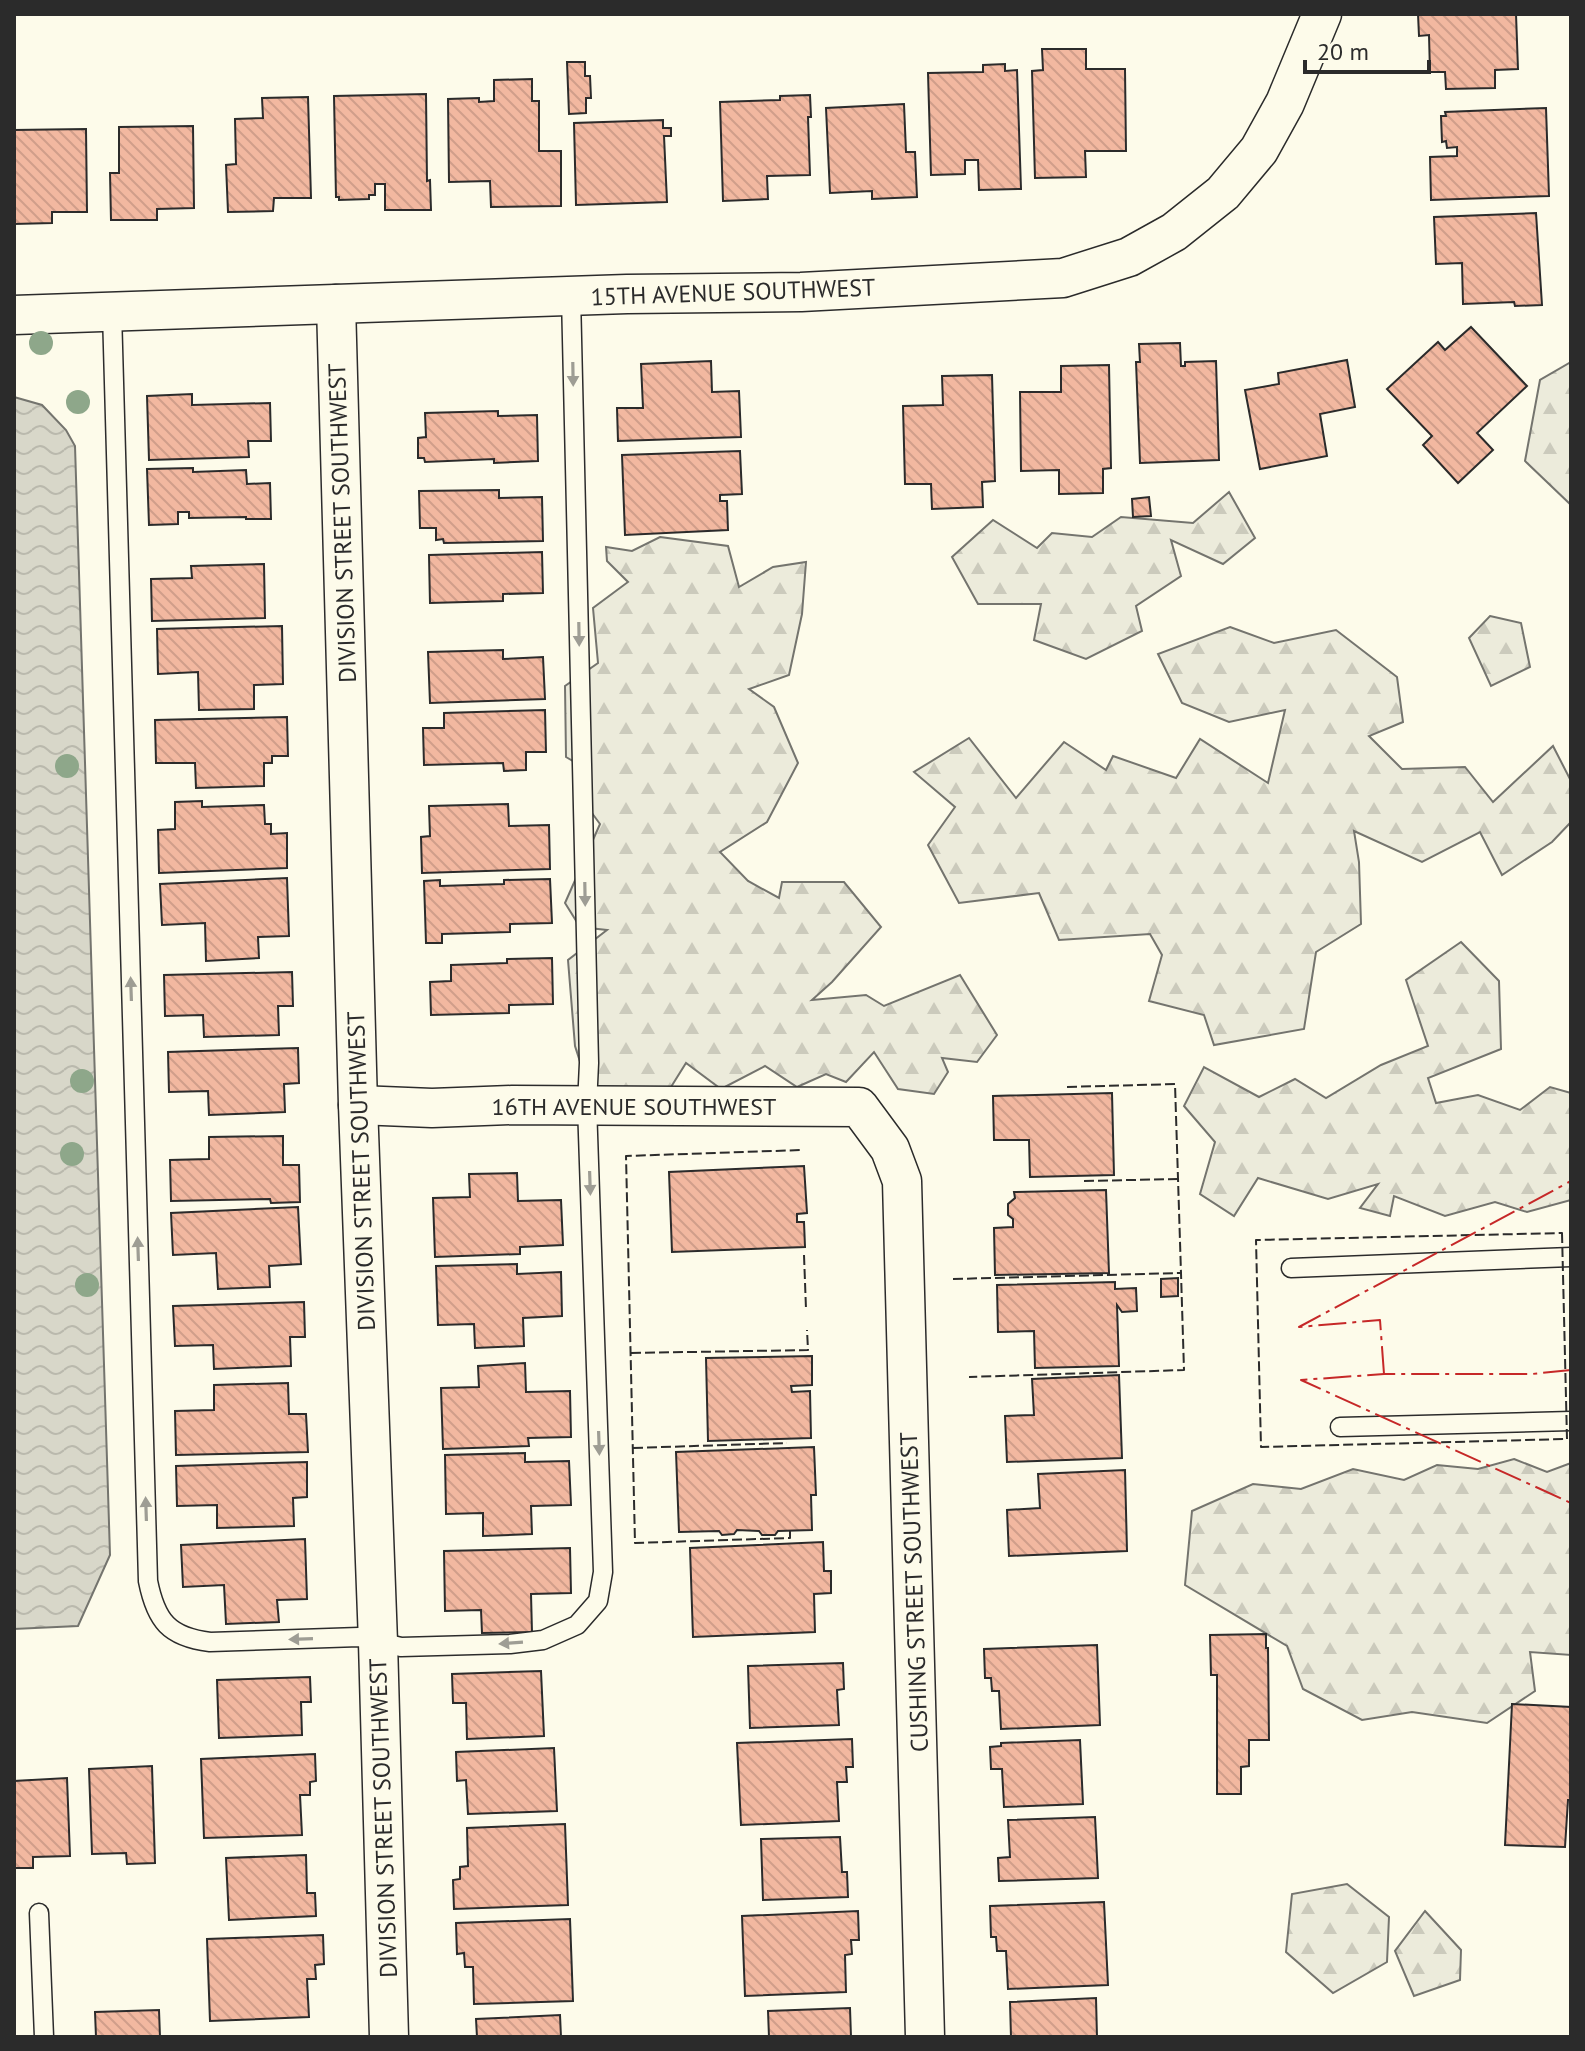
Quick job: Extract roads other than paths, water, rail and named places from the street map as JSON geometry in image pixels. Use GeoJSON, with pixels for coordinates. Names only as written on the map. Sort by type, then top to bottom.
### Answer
{"type":"FeatureCollection","features":[{"type":"Feature","properties":{"kind":"street","name":"15TH AVENUE SOUTHWEST"},"geometry":{"type":"LineString","coordinates":[[14,315],[571,296],[801,292],[1063,278],[1129,257],[1174,232],[1223,193],[1259,150],[1285,103],[1322,14]]}},
{"type":"Feature","properties":{"kind":"street","name":"DIVISION STREET SOUTHWEST"},"geometry":{"type":"LineString","coordinates":[[336,304],[358,1105],[389,2037]]}},
{"type":"Feature","properties":{"kind":"street","name":"16TH AVENUE SOUTHWEST"},"geometry":{"type":"LineString","coordinates":[[358,1105],[432,1108],[587,1105],[859,1107],[890,1149]]}},
{"type":"Feature","properties":{"kind":"street","name":"CUSHING STREET SOUTHWEST"},"geometry":{"type":"LineString","coordinates":[[890,1149],[902,1181],[925,2037]]}},
{"type":"Feature","properties":{"kind":"lane"},"geometry":{"type":"LineString","coordinates":[[112,312],[148,1581],[152,1603],[166,1624],[185,1639],[210,1642],[359,1637],[401,1647],[510,1644],[543,1640],[577,1625],[598,1601],[603,1572],[587,1105],[589,1063],[571,296]]}},
{"type":"Feature","properties":{"kind":"lane"},"geometry":{"type":"LineString","coordinates":[[1291,1268],[1571,1257]]}},
{"type":"Feature","properties":{"kind":"lane"},"geometry":{"type":"LineString","coordinates":[[1340,1427],[1571,1421]]}},
{"type":"Feature","properties":{"kind":"lane"},"geometry":{"type":"LineString","coordinates":[[39,1913],[44,2037]]}},
{"type":"Feature","properties":{"kind":"water"},"geometry":{"type":"Polygon","coordinates":[[[14,397],[42,405],[66,430],[75,446],[110,1555],[78,1626],[14,1629],[14,397]]]}}]}
